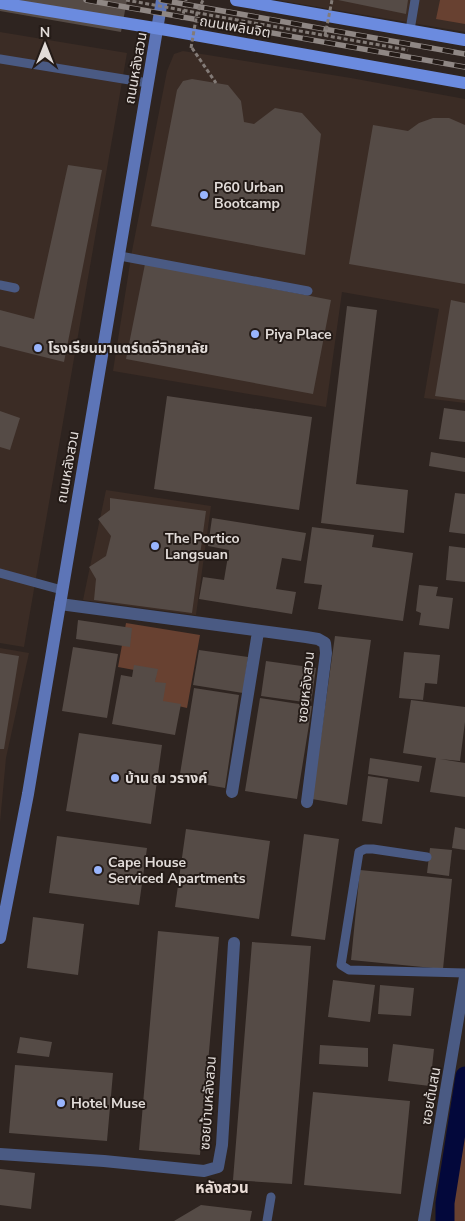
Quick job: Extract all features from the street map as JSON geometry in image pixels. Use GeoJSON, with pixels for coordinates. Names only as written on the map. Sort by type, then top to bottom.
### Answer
{"type":"FeatureCollection","features":[{"type":"Feature","properties":{"kind":"main road","name":"ถนนเพลินจิต"},"geometry":{"type":"LineString","coordinates":[[236,0],[465,40]]}},
{"type":"Feature","properties":{"kind":"main road","name":"ถนนเพลินจิต"},"geometry":{"type":"LineString","coordinates":[[0,3],[465,84]]}},
{"type":"Feature","properties":{"kind":"street","name":"ถนนหลังสวน"},"geometry":{"type":"LineString","coordinates":[[0,938],[28,794],[162,0]]}},
{"type":"Feature","properties":{"kind":"street","name":"ซอยหลังสวน"},"geometry":{"type":"LineString","coordinates":[[60,604],[312,638],[325,643],[326,653],[307,802]]}},
{"type":"Feature","properties":{"kind":"street"},"geometry":{"type":"LineString","coordinates":[[232,792],[258,632]]}},
{"type":"Feature","properties":{"kind":"street","name":"ซอยบ้านหลังสวน"},"geometry":{"type":"LineString","coordinates":[[0,1154],[104,1161],[204,1171],[218,1167],[222,1144],[234,943]]}},
{"type":"Feature","properties":{"kind":"street","name":"ซอยต้นสน"},"geometry":{"type":"LineString","coordinates":[[424,1221],[465,975]]}},
{"type":"Feature","properties":{"kind":"lane"},"geometry":{"type":"LineString","coordinates":[[410,30],[415,0]]}},
{"type":"Feature","properties":{"kind":"lane"},"geometry":{"type":"LineString","coordinates":[[0,59],[148,83]]}},
{"type":"Feature","properties":{"kind":"lane"},"geometry":{"type":"LineString","coordinates":[[120,256],[308,291]]}},
{"type":"Feature","properties":{"kind":"lane"},"geometry":{"type":"LineString","coordinates":[[0,285],[15,288]]}},
{"type":"Feature","properties":{"kind":"lane"},"geometry":{"type":"LineString","coordinates":[[0,573],[62,590]]}},
{"type":"Feature","properties":{"kind":"lane"},"geometry":{"type":"LineString","coordinates":[[427,857],[373,849],[365,849],[359,852],[341,965],[349,970],[465,975]]}},
{"type":"Feature","properties":{"kind":"lane"},"geometry":{"type":"LineString","coordinates":[[267,1221],[271,1197]]}},
{"type":"Feature","properties":{"kind":"path"},"geometry":{"type":"LineString","coordinates":[[126,0],[408,50]]}},
{"type":"Feature","properties":{"kind":"path"},"geometry":{"type":"LineString","coordinates":[[203,0],[197,14],[191,48],[216,83]]}},
{"type":"Feature","properties":{"kind":"path"},"geometry":{"type":"LineString","coordinates":[[325,36],[332,0]]}},
{"type":"Feature","properties":{"kind":"shaded area"},"geometry":{"type":"Polygon","coordinates":[[[277,0],[465,0],[465,32],[277,0]]]}},
{"type":"Feature","properties":{"kind":"shaded area"},"geometry":{"type":"Polygon","coordinates":[[[440,0],[465,0],[465,24],[436,19],[440,0]]]}},
{"type":"Feature","properties":{"kind":"shaded area","name":"โรงเรียนมาแตร์เดอีวิทยาลัย"},"geometry":{"type":"Polygon","coordinates":[[[0,32],[127,53],[24,647],[0,643],[0,32]]]}},
{"type":"Feature","properties":{"kind":"shaded area"},"geometry":{"type":"Polygon","coordinates":[[[183,51],[351,78],[465,99],[465,403],[424,398],[439,309],[342,292],[326,407],[113,371],[132,251],[167,71],[174,54],[183,51]]]}},
{"type":"Feature","properties":{"kind":"shaded area","name":"The Portico Langsuan"},"geometry":{"type":"Polygon","coordinates":[[[106,490],[211,506],[196,615],[83,600],[106,490]]]}},
{"type":"Feature","properties":{"kind":"shaded area"},"geometry":{"type":"Polygon","coordinates":[[[126,623],[200,635],[187,708],[152,700],[156,674],[118,667],[126,623]]]}},
{"type":"Feature","properties":{"kind":"shaded area"},"geometry":{"type":"Polygon","coordinates":[[[0,648],[29,653],[6,758],[0,823],[0,648]]]}},
{"type":"Feature","properties":{"kind":"shaded area"},"geometry":{"type":"Polygon","coordinates":[[[465,1119],[465,1221],[448,1221],[465,1119]]]}},
{"type":"Feature","properties":{"kind":"building"},"geometry":{"type":"Polygon","coordinates":[[[0,0],[127,0],[121,32],[0,11],[0,0]]]}},
{"type":"Feature","properties":{"kind":"building"},"geometry":{"type":"Polygon","coordinates":[[[338,0],[408,0],[406,14],[338,0]]]}},
{"type":"Feature","properties":{"kind":"building"},"geometry":{"type":"Polygon","coordinates":[[[192,79],[228,85],[241,101],[244,122],[254,124],[275,108],[302,113],[321,134],[305,255],[151,226],[177,90],[183,81],[192,79]]]}},
{"type":"Feature","properties":{"kind":"building"},"geometry":{"type":"Polygon","coordinates":[[[433,118],[449,118],[465,125],[465,284],[349,264],[373,125],[408,131],[419,123],[433,118]]]}},
{"type":"Feature","properties":{"kind":"building"},"geometry":{"type":"Polygon","coordinates":[[[68,165],[102,170],[64,362],[0,346],[0,310],[34,319],[68,165]]]}},
{"type":"Feature","properties":{"kind":"building","name":"Piya Place"},"geometry":{"type":"Polygon","coordinates":[[[145,264],[331,300],[313,394],[126,359],[145,264]]]}},
{"type":"Feature","properties":{"kind":"building"},"geometry":{"type":"Polygon","coordinates":[[[451,300],[465,303],[465,400],[435,396],[451,300]]]}},
{"type":"Feature","properties":{"kind":"building"},"geometry":{"type":"Polygon","coordinates":[[[347,306],[377,310],[356,484],[408,490],[404,533],[321,523],[347,306]]]}},
{"type":"Feature","properties":{"kind":"building"},"geometry":{"type":"Polygon","coordinates":[[[167,396],[312,417],[299,510],[154,489],[167,396]]]}},
{"type":"Feature","properties":{"kind":"building"},"geometry":{"type":"Polygon","coordinates":[[[444,408],[465,411],[465,442],[439,439],[444,408]]]}},
{"type":"Feature","properties":{"kind":"building"},"geometry":{"type":"Polygon","coordinates":[[[0,411],[20,418],[10,450],[0,447],[0,411]]]}},
{"type":"Feature","properties":{"kind":"building"},"geometry":{"type":"Polygon","coordinates":[[[431,452],[465,458],[465,472],[429,466],[431,452]]]}},
{"type":"Feature","properties":{"kind":"building"},"geometry":{"type":"Polygon","coordinates":[[[455,493],[465,494],[465,534],[449,532],[455,493]]]}},
{"type":"Feature","properties":{"kind":"building","name":"The Portico Langsuan"},"geometry":{"type":"Polygon","coordinates":[[[110,498],[206,511],[192,613],[94,600],[96,579],[89,567],[106,556],[111,536],[98,519],[110,510],[110,498]]]}},
{"type":"Feature","properties":{"kind":"building"},"geometry":{"type":"Polygon","coordinates":[[[212,518],[306,533],[301,561],[282,558],[276,589],[296,592],[292,614],[199,599],[203,577],[224,580],[229,550],[208,546],[212,518]]]}},
{"type":"Feature","properties":{"kind":"building"},"geometry":{"type":"Polygon","coordinates":[[[312,527],[374,535],[372,547],[413,553],[403,621],[318,609],[322,585],[304,583],[312,527]]]}},
{"type":"Feature","properties":{"kind":"building"},"geometry":{"type":"Polygon","coordinates":[[[449,546],[465,548],[465,582],[446,580],[449,546]]]}},
{"type":"Feature","properties":{"kind":"building"},"geometry":{"type":"Polygon","coordinates":[[[419,585],[438,587],[436,596],[453,598],[449,629],[419,625],[421,613],[416,611],[419,585]]]}},
{"type":"Feature","properties":{"kind":"building"},"geometry":{"type":"Polygon","coordinates":[[[78,620],[132,628],[130,647],[76,639],[78,620]]]}},
{"type":"Feature","properties":{"kind":"building"},"geometry":{"type":"Polygon","coordinates":[[[335,636],[371,640],[347,805],[312,799],[335,636]]]}},
{"type":"Feature","properties":{"kind":"building"},"geometry":{"type":"Polygon","coordinates":[[[73,647],[118,654],[107,718],[62,711],[73,647]]]}},
{"type":"Feature","properties":{"kind":"building"},"geometry":{"type":"Polygon","coordinates":[[[199,650],[248,657],[243,693],[193,685],[199,650]]]}},
{"type":"Feature","properties":{"kind":"building"},"geometry":{"type":"Polygon","coordinates":[[[404,652],[440,655],[437,684],[425,683],[423,700],[399,698],[404,652]]]}},
{"type":"Feature","properties":{"kind":"building"},"geometry":{"type":"Polygon","coordinates":[[[0,653],[19,656],[4,749],[0,749],[0,653]]]}},
{"type":"Feature","properties":{"kind":"building"},"geometry":{"type":"Polygon","coordinates":[[[266,661],[316,668],[311,703],[261,696],[266,661]]]}},
{"type":"Feature","properties":{"kind":"building"},"geometry":{"type":"Polygon","coordinates":[[[134,665],[158,669],[155,682],[166,683],[163,701],[181,704],[175,735],[112,724],[121,675],[132,677],[134,665]]]}},
{"type":"Feature","properties":{"kind":"building"},"geometry":{"type":"Polygon","coordinates":[[[194,688],[239,695],[225,788],[179,780],[194,688]]]}},
{"type":"Feature","properties":{"kind":"building"},"geometry":{"type":"Polygon","coordinates":[[[260,698],[312,706],[297,799],[245,791],[260,698]]]}},
{"type":"Feature","properties":{"kind":"building"},"geometry":{"type":"Polygon","coordinates":[[[411,700],[465,707],[460,761],[440,759],[465,763],[465,797],[430,792],[436,758],[403,753],[411,700]]]}},
{"type":"Feature","properties":{"kind":"building","name":"บ้าน ณ วรางค์"},"geometry":{"type":"Polygon","coordinates":[[[79,733],[162,745],[151,824],[66,811],[79,733]]]}},
{"type":"Feature","properties":{"kind":"building"},"geometry":{"type":"Polygon","coordinates":[[[370,758],[422,766],[419,782],[368,774],[370,758]]]}},
{"type":"Feature","properties":{"kind":"building"},"geometry":{"type":"Polygon","coordinates":[[[368,776],[388,779],[382,824],[362,821],[368,776]]]}},
{"type":"Feature","properties":{"kind":"building"},"geometry":{"type":"Polygon","coordinates":[[[455,827],[465,829],[465,850],[452,848],[455,827]]]}},
{"type":"Feature","properties":{"kind":"building"},"geometry":{"type":"Polygon","coordinates":[[[186,829],[270,841],[259,919],[175,907],[186,829]]]}},
{"type":"Feature","properties":{"kind":"building"},"geometry":{"type":"Polygon","coordinates":[[[304,834],[339,839],[325,940],[291,936],[304,834]]]}},
{"type":"Feature","properties":{"kind":"building","name":"Cape House Serviced Apartments"},"geometry":{"type":"Polygon","coordinates":[[[57,836],[147,848],[139,905],[49,893],[57,836]]]}},
{"type":"Feature","properties":{"kind":"building"},"geometry":{"type":"Polygon","coordinates":[[[430,848],[452,850],[449,876],[427,873],[430,848]]]}},
{"type":"Feature","properties":{"kind":"building"},"geometry":{"type":"Polygon","coordinates":[[[360,870],[452,879],[443,969],[351,960],[360,870]]]}},
{"type":"Feature","properties":{"kind":"building"},"geometry":{"type":"Polygon","coordinates":[[[33,917],[84,924],[78,975],[27,968],[33,917]]]}},
{"type":"Feature","properties":{"kind":"building"},"geometry":{"type":"Polygon","coordinates":[[[158,931],[219,937],[200,1155],[139,1150],[158,931]]]}},
{"type":"Feature","properties":{"kind":"building"},"geometry":{"type":"Polygon","coordinates":[[[252,942],[311,946],[292,1184],[233,1180],[252,942]]]}},
{"type":"Feature","properties":{"kind":"building"},"geometry":{"type":"Polygon","coordinates":[[[333,980],[375,985],[370,1022],[328,1017],[333,980]]]}},
{"type":"Feature","properties":{"kind":"building"},"geometry":{"type":"Polygon","coordinates":[[[380,985],[414,988],[411,1016],[378,1014],[380,985]]]}},
{"type":"Feature","properties":{"kind":"building"},"geometry":{"type":"Polygon","coordinates":[[[20,1037],[52,1042],[49,1057],[17,1053],[20,1037]]]}},
{"type":"Feature","properties":{"kind":"building"},"geometry":{"type":"Polygon","coordinates":[[[393,1044],[434,1049],[430,1086],[388,1081],[393,1044]]]}},
{"type":"Feature","properties":{"kind":"building"},"geometry":{"type":"Polygon","coordinates":[[[320,1045],[368,1048],[368,1067],[319,1064],[320,1045]]]}},
{"type":"Feature","properties":{"kind":"building","name":"Hotel Muse"},"geometry":{"type":"Polygon","coordinates":[[[15,1065],[113,1073],[107,1141],[9,1133],[15,1065]]]}},
{"type":"Feature","properties":{"kind":"building"},"geometry":{"type":"Polygon","coordinates":[[[313,1092],[410,1101],[401,1194],[304,1185],[313,1092]]]}},
{"type":"Feature","properties":{"kind":"building"},"geometry":{"type":"Polygon","coordinates":[[[0,1169],[35,1173],[31,1209],[0,1205],[0,1169]]]}},
{"type":"Feature","properties":{"kind":"building"},"geometry":{"type":"Polygon","coordinates":[[[201,1205],[252,1211],[250,1221],[174,1221],[201,1205]]]}},
{"type":"Feature","properties":{"kind":"waterway"},"geometry":{"type":"LineString","coordinates":[[445,1221],[445,1203],[465,1076]]}},
{"type":"Feature","properties":{"kind":"railway"},"geometry":{"type":"LineString","coordinates":[[86,0],[465,67]]}},
{"type":"Feature","properties":{"kind":"railway"},"geometry":{"type":"LineString","coordinates":[[161,0],[465,54]]}},
{"type":"Feature","properties":{"kind":"place","name":"P60 Urban Bootcamp"},"geometry":{"type":"Point","coordinates":[204,195]}},
{"type":"Feature","properties":{"kind":"place","name":"Piya Place"},"geometry":{"type":"Point","coordinates":[255,334]}},
{"type":"Feature","properties":{"kind":"place","name":"โรงเรียนมาแตร์เดอีวิทยาลัย"},"geometry":{"type":"Point","coordinates":[38,348]}},
{"type":"Feature","properties":{"kind":"place","name":"The Portico Langsuan"},"geometry":{"type":"Point","coordinates":[155,546]}},
{"type":"Feature","properties":{"kind":"place","name":"บ้าน ณ วรางค์"},"geometry":{"type":"Point","coordinates":[115,778]}},
{"type":"Feature","properties":{"kind":"place","name":"Cape House Serviced Apartments"},"geometry":{"type":"Point","coordinates":[98,870]}},
{"type":"Feature","properties":{"kind":"place","name":"Hotel Muse"},"geometry":{"type":"Point","coordinates":[61,1103]}},
{"type":"Feature","properties":{"kind":"district","name":"หลังสวน"},"geometry":{"type":"Point","coordinates":[222,1188]}}]}
